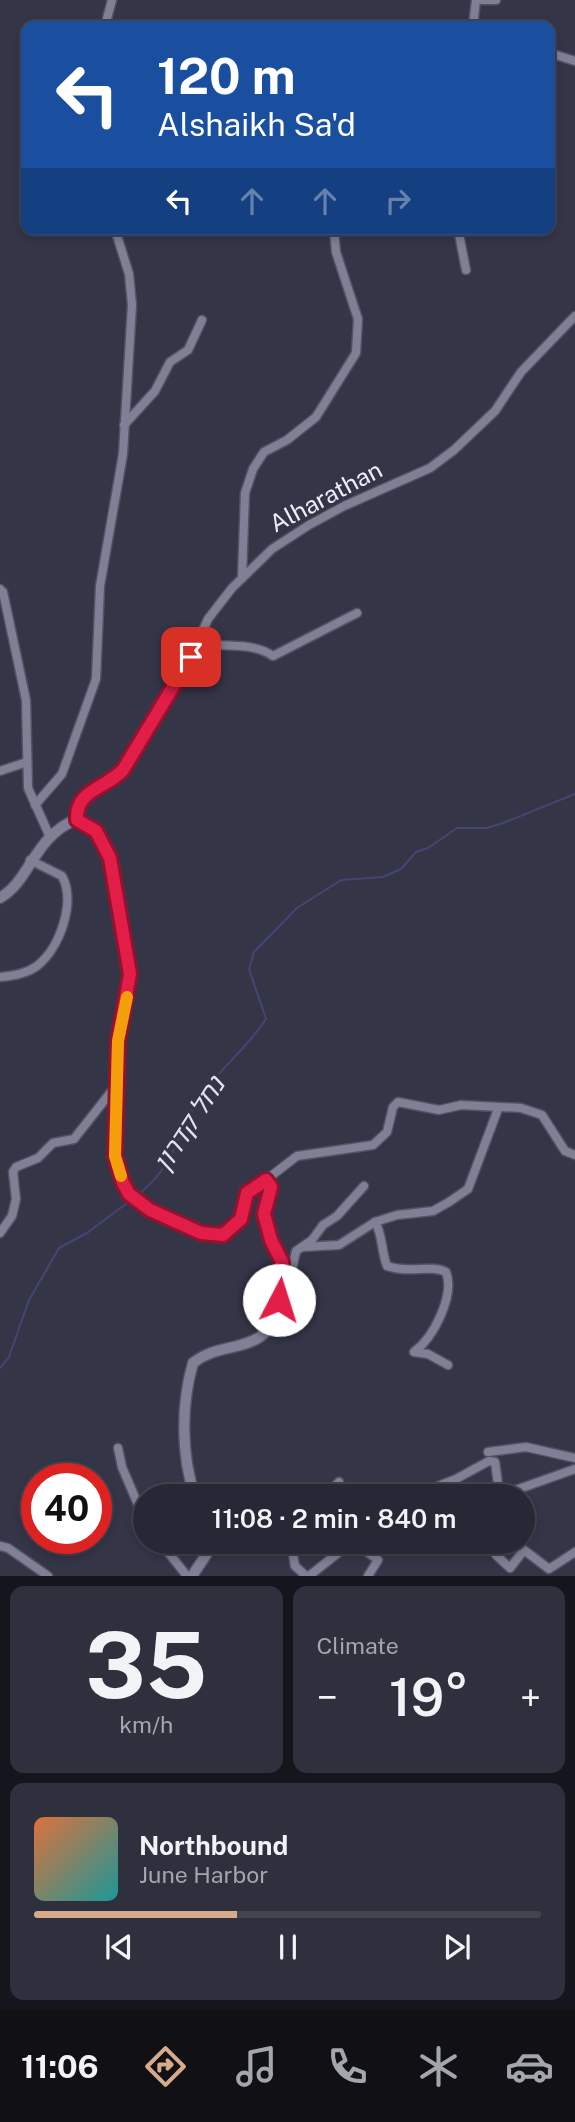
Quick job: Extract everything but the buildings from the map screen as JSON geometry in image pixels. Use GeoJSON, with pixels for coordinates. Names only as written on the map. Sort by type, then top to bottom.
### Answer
{"type":"FeatureCollection","features":[{"type":"Feature","properties":{"kind":"street"},"geometry":{"type":"LineString","coordinates":[[106,21],[112,0]]}},
{"type":"Feature","properties":{"kind":"street"},"geometry":{"type":"LineString","coordinates":[[474,21],[476,0]]}},
{"type":"Feature","properties":{"kind":"street"},"geometry":{"type":"LineString","coordinates":[[482,0],[496,0]]}},
{"type":"Feature","properties":{"kind":"street"},"geometry":{"type":"LineString","coordinates":[[555,56],[575,61]]}},
{"type":"Feature","properties":{"kind":"street"},"geometry":{"type":"LineString","coordinates":[[35,805],[62,774],[96,679],[100,586],[122,454],[132,304],[129,274],[117,235]]}},
{"type":"Feature","properties":{"kind":"street"},"geometry":{"type":"LineString","coordinates":[[242,578],[245,493],[253,469],[264,452],[287,440],[316,417],[356,352],[358,319],[336,252],[335,235]]}},
{"type":"Feature","properties":{"kind":"street"},"geometry":{"type":"LineString","coordinates":[[459,235],[466,271]]}},
{"type":"Feature","properties":{"kind":"street","name":"Alharathan"},"geometry":{"type":"LineString","coordinates":[[77,820],[76,808],[83,796],[111,783],[123,770],[163,708],[199,642],[208,619],[242,578],[272,549],[309,525],[344,506],[430,468],[454,450],[495,411],[521,372],[575,316]]}},
{"type":"Feature","properties":{"kind":"street"},"geometry":{"type":"LineString","coordinates":[[124,425],[155,391],[170,362],[188,350],[202,320]]}},
{"type":"Feature","properties":{"kind":"street"},"geometry":{"type":"LineString","coordinates":[[0,589],[4,592],[26,700],[28,788],[50,837]]}},
{"type":"Feature","properties":{"kind":"street"},"geometry":{"type":"LineString","coordinates":[[199,642],[215,647],[260,647],[273,656],[358,613]]}},
{"type":"Feature","properties":{"kind":"street"},"geometry":{"type":"LineString","coordinates":[[0,771],[27,762]]}},
{"type":"Feature","properties":{"kind":"street"},"geometry":{"type":"LineString","coordinates":[[0,898],[13,888],[30,860],[62,825],[77,820],[96,831],[110,858],[130,974],[118,1041],[115,1156],[129,1194],[141,1205],[201,1233],[223,1235],[241,1219],[247,1193],[297,1156],[373,1145],[387,1132],[393,1107],[398,1102],[439,1110],[461,1105],[498,1109],[521,1108],[542,1115],[565,1152],[575,1155]]}},
{"type":"Feature","properties":{"kind":"street"},"geometry":{"type":"LineString","coordinates":[[0,977],[18,975],[37,966],[53,948],[65,916],[68,894],[62,876],[30,860]]}},
{"type":"Feature","properties":{"kind":"street"},"geometry":{"type":"LineString","coordinates":[[0,1233],[12,1216],[16,1199],[13,1172],[16,1167],[38,1158],[53,1143],[74,1139],[118,1083]]}},
{"type":"Feature","properties":{"kind":"street"},"geometry":{"type":"LineString","coordinates":[[303,1247],[340,1244],[375,1222],[397,1215],[432,1212],[468,1189],[498,1109]]}},
{"type":"Feature","properties":{"kind":"street"},"geometry":{"type":"LineString","coordinates":[[193,1484],[185,1430],[185,1400],[192,1363],[204,1354],[259,1338],[276,1316],[282,1284],[282,1262],[271,1240],[264,1214],[271,1187],[266,1180]]}},
{"type":"Feature","properties":{"kind":"street"},"geometry":{"type":"LineString","coordinates":[[282,1284],[291,1274],[296,1251],[312,1240],[323,1225],[337,1216],[364,1186]]}},
{"type":"Feature","properties":{"kind":"street"},"geometry":{"type":"LineString","coordinates":[[375,1222],[380,1231],[380,1248],[387,1266],[400,1271],[439,1268],[446,1272],[451,1284],[439,1316],[414,1352],[428,1354],[448,1364]]}},
{"type":"Feature","properties":{"kind":"street"},"geometry":{"type":"LineString","coordinates":[[488,1452],[526,1447],[575,1458]]}},
{"type":"Feature","properties":{"kind":"street"},"geometry":{"type":"LineString","coordinates":[[118,1448],[122,1467],[133,1493]]}},
{"type":"Feature","properties":{"kind":"street"},"geometry":{"type":"LineString","coordinates":[[443,1484],[489,1461],[495,1462],[498,1484]]}},
{"type":"Feature","properties":{"kind":"street"},"geometry":{"type":"LineString","coordinates":[[533,1484],[575,1469]]}},
{"type":"Feature","properties":{"kind":"street"},"geometry":{"type":"LineString","coordinates":[[0,1546],[8,1548],[48,1576]]}},
{"type":"Feature","properties":{"kind":"street"},"geometry":{"type":"LineString","coordinates":[[529,1554],[549,1569],[575,1552]]}},
{"type":"Feature","properties":{"kind":"street"},"geometry":{"type":"LineString","coordinates":[[170,1554],[189,1576],[206,1554]]}},
{"type":"Feature","properties":{"kind":"street"},"geometry":{"type":"LineString","coordinates":[[293,1554],[295,1566],[307,1576],[337,1554]]}},
{"type":"Feature","properties":{"kind":"street"},"geometry":{"type":"LineString","coordinates":[[368,1576],[378,1560],[370,1554]]}},
{"type":"Feature","properties":{"kind":"street"},"geometry":{"type":"LineString","coordinates":[[496,1554],[510,1567],[521,1554]]}},
{"type":"Feature","properties":{"kind":"waterway","name":"נחל קדרון"},"geometry":{"type":"LineString","coordinates":[[139,1194],[162,1170],[202,1094],[266,1019],[249,969],[254,952],[297,908],[341,880],[383,877],[401,869],[416,852],[428,848],[457,828],[487,828],[575,794]]}},
{"type":"Feature","properties":{"kind":"waterway","name":"נחל קדרון"},"geometry":{"type":"LineString","coordinates":[[0,1368],[9,1357],[29,1300],[59,1248],[87,1233],[131,1200]]}},
{"type":"Feature","properties":{"kind":"slow traffic"},"geometry":{"type":"LineString","coordinates":[[121,1176],[115,1156],[118,1041],[127,997]]}},
{"type":"Feature","properties":{"kind":"route"},"geometry":{"type":"LineString","coordinates":[[191,657],[156,720],[123,770],[111,783],[83,796],[76,808],[77,820],[96,831],[110,858],[130,974],[118,1041],[115,1156],[123,1183],[129,1194],[141,1205],[201,1233],[223,1235],[241,1219],[247,1193],[266,1180],[271,1187],[264,1214],[271,1240],[282,1262],[279,1300]]}}]}
